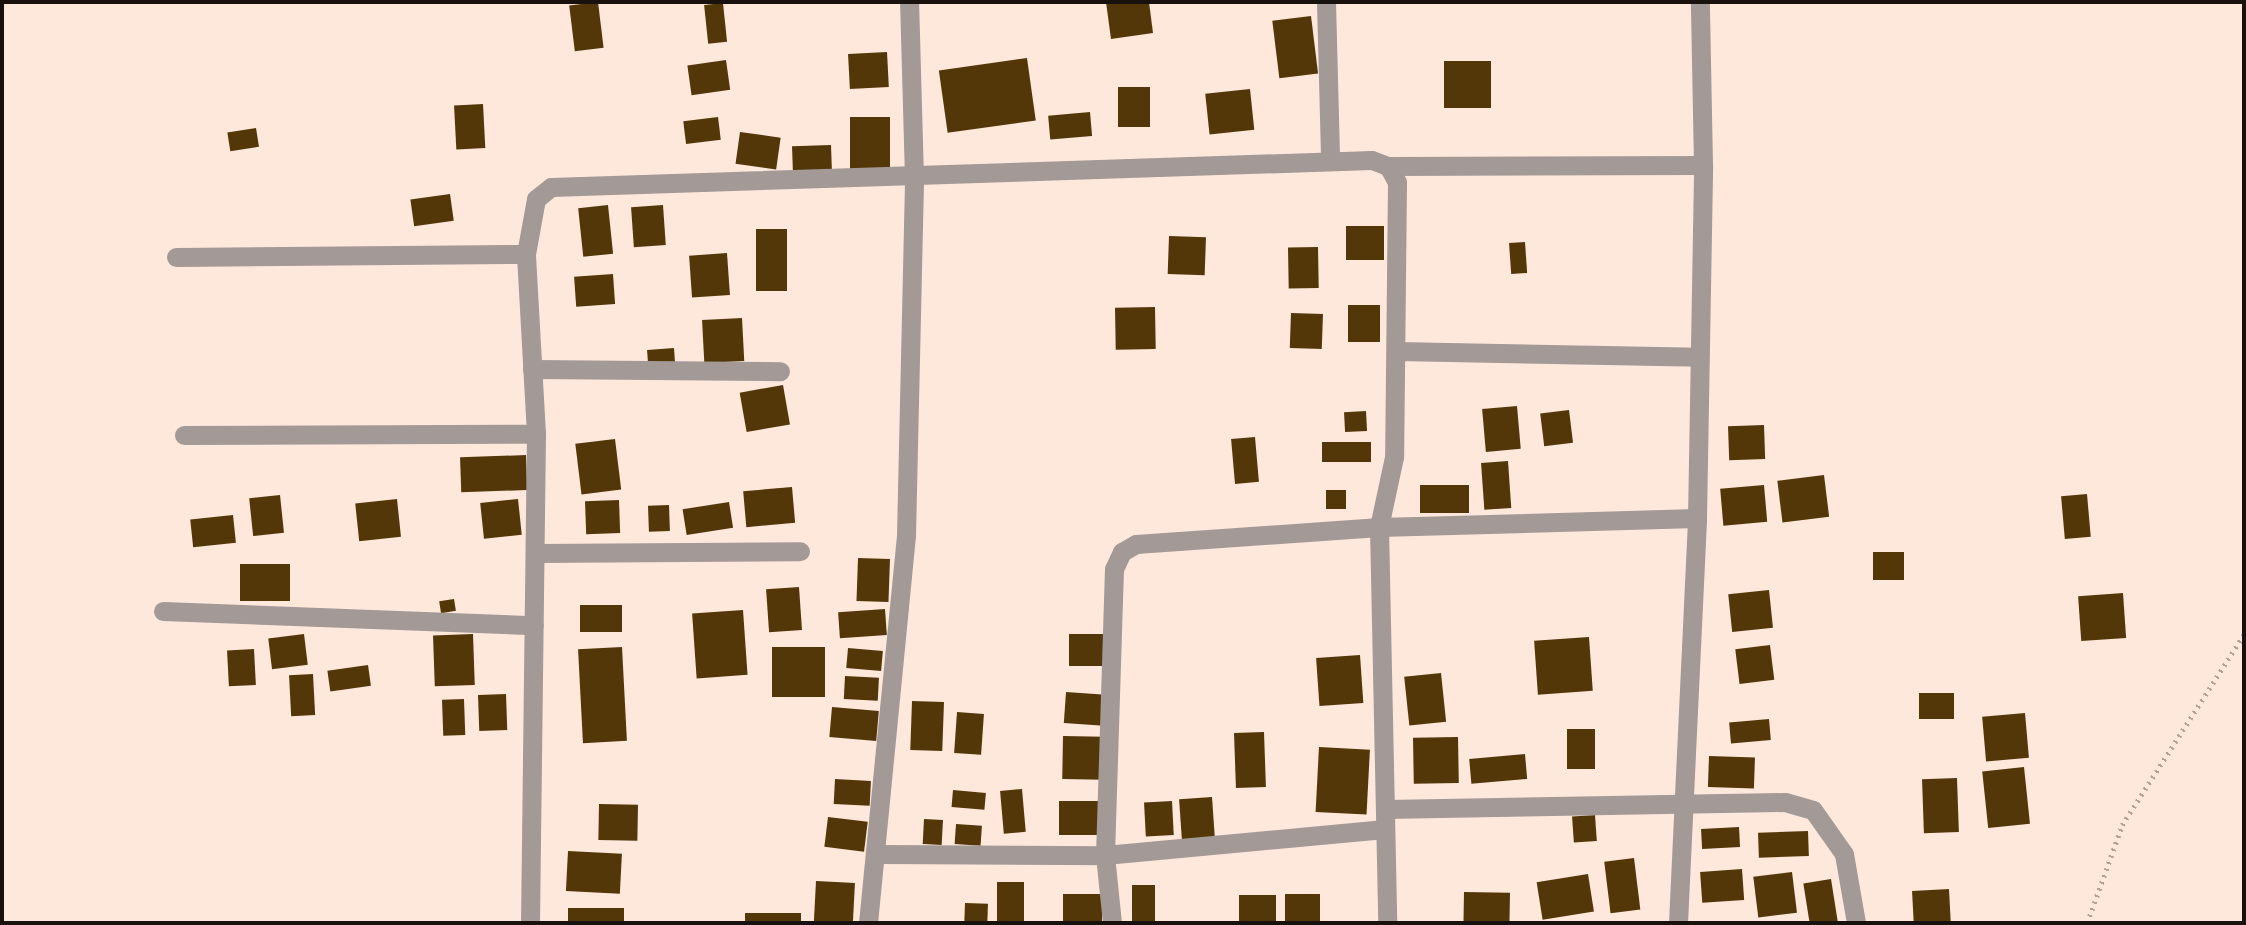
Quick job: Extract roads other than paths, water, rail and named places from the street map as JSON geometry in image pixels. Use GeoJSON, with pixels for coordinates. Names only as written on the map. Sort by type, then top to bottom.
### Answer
{"type":"FeatureCollection","features":[{"type":"Feature","properties":{"kind":"street"},"geometry":{"type":"LineString","coordinates":[[868,923],[878,855],[906,535],[914,178],[909,2]]}},
{"type":"Feature","properties":{"kind":"street"},"geometry":{"type":"LineString","coordinates":[[1326,2],[1329,160]]}},
{"type":"Feature","properties":{"kind":"street"},"geometry":{"type":"LineString","coordinates":[[1678,923],[1681,804],[1697,518],[1703,165],[1700,2]]}},
{"type":"Feature","properties":{"kind":"street"},"geometry":{"type":"LineString","coordinates":[[530,923],[536,434],[526,254],[530,215],[536,199],[551,187],[914,178],[1329,160],[1371,160],[1388,166],[1703,165]]}},
{"type":"Feature","properties":{"kind":"street"},"geometry":{"type":"LineString","coordinates":[[1387,923],[1379,527],[1393,468],[1397,182],[1388,166]]}},
{"type":"Feature","properties":{"kind":"street"},"geometry":{"type":"LineString","coordinates":[[176,257],[526,254]]}},
{"type":"Feature","properties":{"kind":"street"},"geometry":{"type":"LineString","coordinates":[[1396,351],[1699,357]]}},
{"type":"Feature","properties":{"kind":"street"},"geometry":{"type":"LineString","coordinates":[[532,369],[780,371]]}},
{"type":"Feature","properties":{"kind":"street"},"geometry":{"type":"LineString","coordinates":[[184,435],[536,434]]}},
{"type":"Feature","properties":{"kind":"street"},"geometry":{"type":"LineString","coordinates":[[1112,923],[1105,855],[1114,569],[1122,552],[1136,544],[1379,527],[1697,518]]}},
{"type":"Feature","properties":{"kind":"street"},"geometry":{"type":"LineString","coordinates":[[535,553],[800,551]]}},
{"type":"Feature","properties":{"kind":"street"},"geometry":{"type":"LineString","coordinates":[[163,611],[534,625]]}},
{"type":"Feature","properties":{"kind":"street"},"geometry":{"type":"LineString","coordinates":[[1385,809],[1785,802],[1813,810],[1844,854],[1856,923]]}},
{"type":"Feature","properties":{"kind":"street"},"geometry":{"type":"LineString","coordinates":[[878,855],[1105,855],[1385,830]]}}]}
